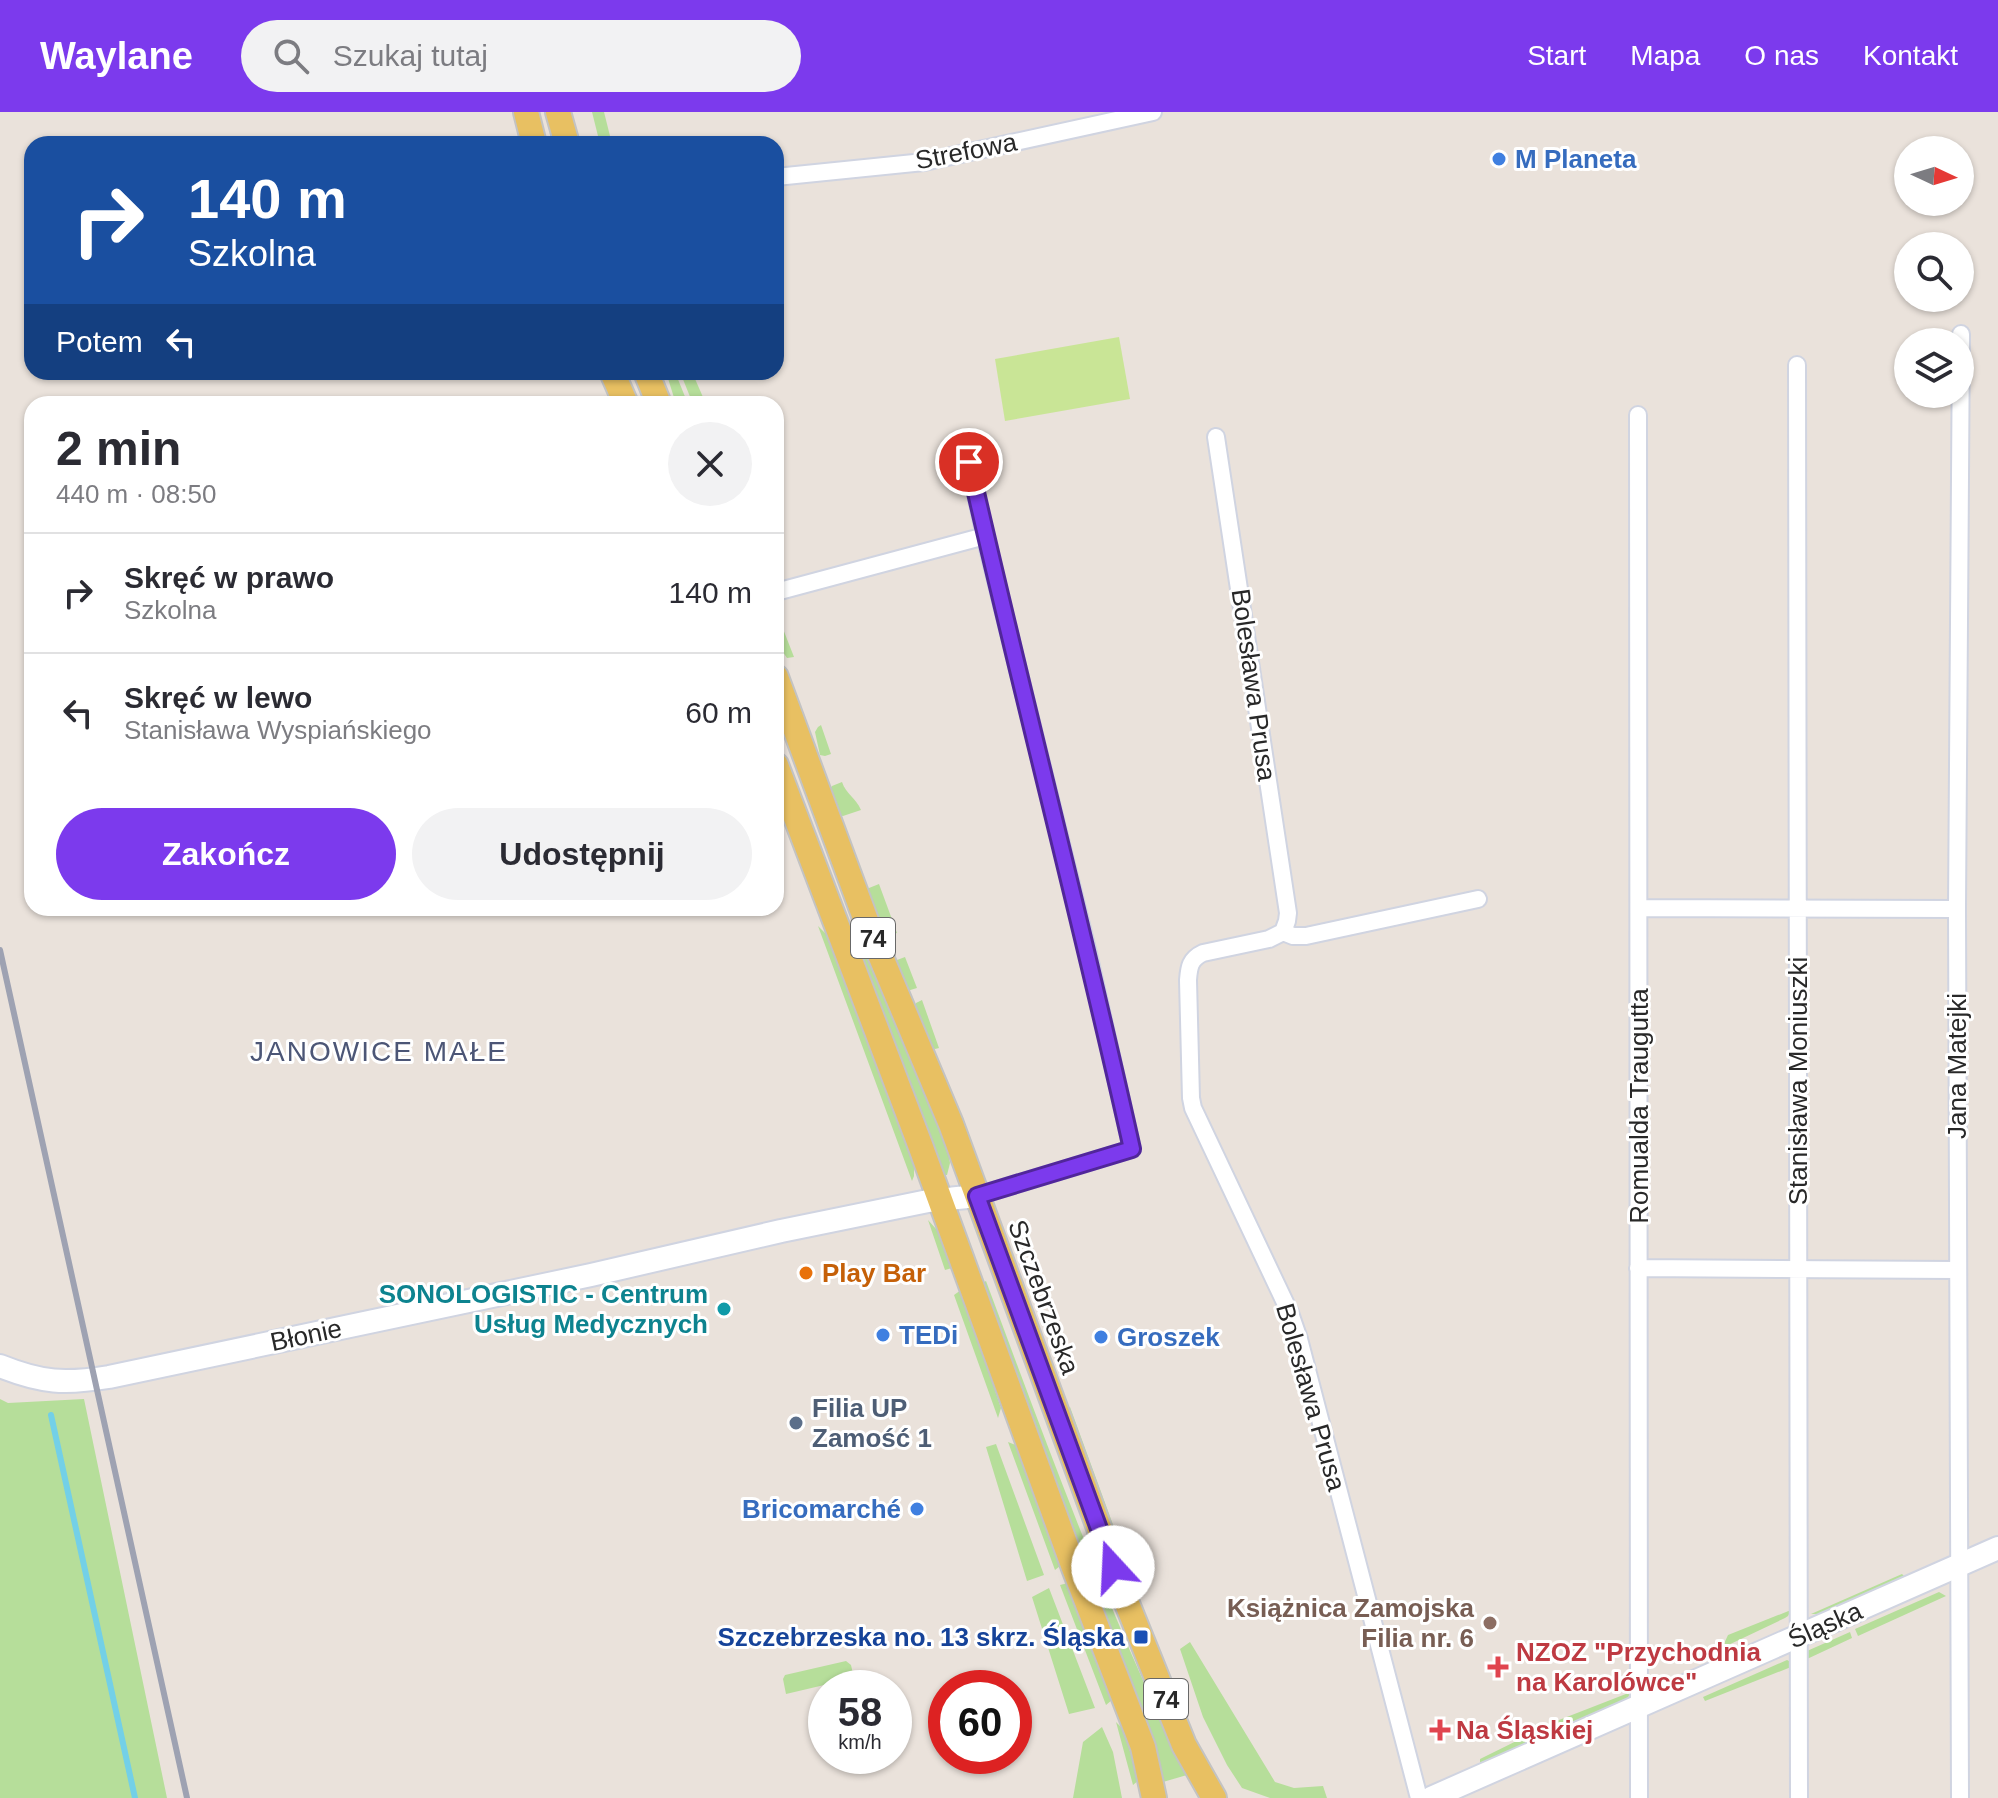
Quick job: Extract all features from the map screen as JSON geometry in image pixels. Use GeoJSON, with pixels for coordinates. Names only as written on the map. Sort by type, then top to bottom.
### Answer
{"type":"FeatureCollection","features":[{"type":"Feature","properties":{"kind":"main road"},"geometry":{"type":"LineString","coordinates":[[526,112],[532,136]]}},
{"type":"Feature","properties":{"kind":"main road"},"geometry":{"type":"LineString","coordinates":[[558,112],[565,136]]}},
{"type":"Feature","properties":{"kind":"main road","name":"Szczebrzeska"},"geometry":{"type":"LineString","coordinates":[[784,699],[868,926],[942,1103],[1124,1596],[1184,1745],[1214,1798]]}},
{"type":"Feature","properties":{"kind":"main road","name":"74"},"geometry":{"type":"LineString","coordinates":[[784,786],[1143,1747],[1154,1798]]}},
{"type":"Feature","properties":{"kind":"street","name":"Strefowa"},"geometry":{"type":"LineString","coordinates":[[784,176],[924,162],[1153,112]]}},
{"type":"Feature","properties":{"kind":"street","name":"Stanisława Moniuszki"},"geometry":{"type":"LineString","coordinates":[[1797,365],[1799,1798]]}},
{"type":"Feature","properties":{"kind":"street","name":"Jana Matejki"},"geometry":{"type":"LineString","coordinates":[[1960,408],[1957,909],[1960,1798]]}},
{"type":"Feature","properties":{"kind":"street","name":"Romualda Traugutta"},"geometry":{"type":"LineString","coordinates":[[1638,415],[1639,1798]]}},
{"type":"Feature","properties":{"kind":"street","name":"Bolesława Prusa"},"geometry":{"type":"LineString","coordinates":[[1216,437],[1288,913],[1283,932],[1269,939],[1203,953],[1190,963],[1191,1098],[1290,1313],[1299,1339],[1419,1798]]}},
{"type":"Feature","properties":{"kind":"street"},"geometry":{"type":"LineString","coordinates":[[969,462],[1088,953],[1132,1149],[977,1196]]}},
{"type":"Feature","properties":{"kind":"street"},"geometry":{"type":"LineString","coordinates":[[784,590],[985,536]]}},
{"type":"Feature","properties":{"kind":"street","name":"Bolesława Prusa"},"geometry":{"type":"LineString","coordinates":[[1283,932],[1306,936],[1478,899]]}},
{"type":"Feature","properties":{"kind":"street"},"geometry":{"type":"LineString","coordinates":[[1640,908],[1957,909]]}},
{"type":"Feature","properties":{"kind":"street","name":"Błonie"},"geometry":{"type":"LineString","coordinates":[[0,1366],[44,1380],[76,1381],[109,1377],[591,1275],[781,1231],[940,1199],[977,1196]]}},
{"type":"Feature","properties":{"kind":"street"},"geometry":{"type":"LineString","coordinates":[[1638,1268],[1957,1270]]}},
{"type":"Feature","properties":{"kind":"street","name":"Śląska"},"geometry":{"type":"LineString","coordinates":[[1431,1798],[1998,1548]]}},
{"type":"Feature","properties":{"kind":"green space"},"geometry":{"type":"Polygon","coordinates":[[[592,112],[604,112],[610,136],[598,136],[592,112]]]}},
{"type":"Feature","properties":{"kind":"green space"},"geometry":{"type":"Polygon","coordinates":[[[1119,337],[1130,399],[1005,421],[995,359],[1119,337]]]}},
{"type":"Feature","properties":{"kind":"green space"},"geometry":{"type":"Polygon","coordinates":[[[668,380],[678,380],[685,396],[674,396],[668,380]]]}},
{"type":"Feature","properties":{"kind":"green space"},"geometry":{"type":"Polygon","coordinates":[[[683,380],[696,380],[702,396],[690,396],[683,380]]]}},
{"type":"Feature","properties":{"kind":"green space"},"geometry":{"type":"Polygon","coordinates":[[[784,631],[794,657],[787,658],[784,654],[784,631]]]}},
{"type":"Feature","properties":{"kind":"green space"},"geometry":{"type":"Polygon","coordinates":[[[821,725],[831,754],[825,756],[820,755],[815,732],[821,725]]]}},
{"type":"Feature","properties":{"kind":"green space"},"geometry":{"type":"Polygon","coordinates":[[[842,782],[861,810],[843,816],[839,815],[829,790],[842,782]]]}},
{"type":"Feature","properties":{"kind":"green space"},"geometry":{"type":"Polygon","coordinates":[[[879,884],[897,933],[887,936],[883,935],[867,892],[879,884]]]}},
{"type":"Feature","properties":{"kind":"green space"},"geometry":{"type":"Polygon","coordinates":[[[818,926],[826,934],[914,1164],[912,1181],[818,926]]]}},
{"type":"Feature","properties":{"kind":"green space"},"geometry":{"type":"Polygon","coordinates":[[[850,932],[859,932],[947,1146],[950,1163],[947,1175],[944,1175],[850,932]]]}},
{"type":"Feature","properties":{"kind":"green space"},"geometry":{"type":"Polygon","coordinates":[[[905,957],[917,988],[907,991],[895,963],[905,957]]]}},
{"type":"Feature","properties":{"kind":"green space"},"geometry":{"type":"Polygon","coordinates":[[[922,1000],[939,1048],[931,1047],[914,1007],[922,1000]]]}},
{"type":"Feature","properties":{"kind":"green space"},"geometry":{"type":"Polygon","coordinates":[[[928,1220],[937,1230],[952,1268],[945,1270],[928,1220]]]}},
{"type":"Feature","properties":{"kind":"green space"},"geometry":{"type":"Polygon","coordinates":[[[986,1281],[1105,1592],[1187,1775],[1163,1782],[982,1283],[986,1281]]]}},
{"type":"Feature","properties":{"kind":"green space"},"geometry":{"type":"Polygon","coordinates":[[[961,1290],[1001,1408],[998,1418],[954,1295],[961,1290]]]}},
{"type":"Feature","properties":{"kind":"green space"},"geometry":{"type":"Polygon","coordinates":[[[0,1399],[8,1403],[84,1399],[167,1798],[0,1798],[0,1399]]]}},
{"type":"Feature","properties":{"kind":"green space"},"geometry":{"type":"Polygon","coordinates":[[[1070,1407],[1127,1563],[1124,1564],[1068,1410],[1070,1407]]]}},
{"type":"Feature","properties":{"kind":"green space"},"geometry":{"type":"Polygon","coordinates":[[[1008,1442],[1018,1446],[1060,1566],[1055,1570],[1008,1442]]]}},
{"type":"Feature","properties":{"kind":"green space"},"geometry":{"type":"Polygon","coordinates":[[[996,1444],[1044,1575],[1027,1581],[986,1447],[996,1444]]]}},
{"type":"Feature","properties":{"kind":"green space"},"geometry":{"type":"Polygon","coordinates":[[[1902,1574],[1904,1576],[1821,1614],[1811,1614],[1902,1574]]]}},
{"type":"Feature","properties":{"kind":"green space"},"geometry":{"type":"Polygon","coordinates":[[[1068,1583],[1112,1700],[1106,1705],[1060,1585],[1068,1583]]]}},
{"type":"Feature","properties":{"kind":"green space"},"geometry":{"type":"Polygon","coordinates":[[[1049,1588],[1095,1708],[1069,1714],[1032,1597],[1049,1588]]]}},
{"type":"Feature","properties":{"kind":"green space"},"geometry":{"type":"Polygon","coordinates":[[[1939,1592],[1946,1596],[1858,1636],[1855,1629],[1939,1592]]]}},
{"type":"Feature","properties":{"kind":"green space"},"geometry":{"type":"Polygon","coordinates":[[[1791,1610],[1785,1618],[1722,1648],[1728,1635],[1791,1610]]]}},
{"type":"Feature","properties":{"kind":"green space"},"geometry":{"type":"Polygon","coordinates":[[[1850,1632],[1852,1638],[1807,1659],[1807,1651],[1850,1632]]]}},
{"type":"Feature","properties":{"kind":"green space"},"geometry":{"type":"Polygon","coordinates":[[[1190,1642],[1275,1782],[1294,1788],[1323,1786],[1327,1798],[1270,1798],[1242,1788],[1203,1717],[1180,1649],[1190,1642]]]}},
{"type":"Feature","properties":{"kind":"green space"},"geometry":{"type":"Polygon","coordinates":[[[1787,1660],[1791,1662],[1791,1667],[1705,1701],[1703,1697],[1787,1660]]]}},
{"type":"Feature","properties":{"kind":"green space"},"geometry":{"type":"Polygon","coordinates":[[[846,1661],[852,1670],[808,1670],[808,1689],[786,1694],[785,1675],[846,1661]]]}},
{"type":"Feature","properties":{"kind":"green space"},"geometry":{"type":"Polygon","coordinates":[[[1631,1692],[1626,1701],[1480,1763],[1480,1759],[1559,1720],[1631,1692]]]}},
{"type":"Feature","properties":{"kind":"green space"},"geometry":{"type":"Polygon","coordinates":[[[1116,1722],[1123,1729],[1139,1780],[1133,1785],[1116,1722]]]}},
{"type":"Feature","properties":{"kind":"green space"},"geometry":{"type":"Polygon","coordinates":[[[1102,1727],[1113,1752],[1122,1798],[1073,1798],[1083,1742],[1102,1727]]]}},
{"type":"Feature","properties":{"kind":"waterway"},"geometry":{"type":"LineString","coordinates":[[51,1415],[135,1798]]}},
{"type":"Feature","properties":{"kind":"railway"},"geometry":{"type":"LineString","coordinates":[[0,950],[187,1798]]}},
{"type":"Feature","properties":{"kind":"place","name":"M Planeta"},"geometry":{"type":"Point","coordinates":[1499,159]}},
{"type":"Feature","properties":{"kind":"place","name":"Play Bar"},"geometry":{"type":"Point","coordinates":[806,1273]}},
{"type":"Feature","properties":{"kind":"place","name":"SONOLOGISTIC - Centrum Usług Medycznych"},"geometry":{"type":"Point","coordinates":[724,1309]}},
{"type":"Feature","properties":{"kind":"place","name":"TEDi"},"geometry":{"type":"Point","coordinates":[883,1335]}},
{"type":"Feature","properties":{"kind":"place","name":"Groszek"},"geometry":{"type":"Point","coordinates":[1101,1337]}},
{"type":"Feature","properties":{"kind":"place","name":"Filia UP Zamość 1"},"geometry":{"type":"Point","coordinates":[796,1423]}},
{"type":"Feature","properties":{"kind":"place","name":"Bricomarché"},"geometry":{"type":"Point","coordinates":[917,1509]}},
{"type":"Feature","properties":{"kind":"place","name":"Książnica Zamojska Filia nr. 6"},"geometry":{"type":"Point","coordinates":[1490,1623]}},
{"type":"Feature","properties":{"kind":"place","name":"Szczebrzeska no. 13 skrz. Śląska"},"geometry":{"type":"Point","coordinates":[1141,1637]}},
{"type":"Feature","properties":{"kind":"place","name":"NZOZ \"Przychodnia na Karolówce\""},"geometry":{"type":"Point","coordinates":[1498,1667]}},
{"type":"Feature","properties":{"kind":"place","name":"Na Śląskiej"},"geometry":{"type":"Point","coordinates":[1440,1730]}},
{"type":"Feature","properties":{"kind":"district","name":"JANOWICE MAŁE"},"geometry":{"type":"Point","coordinates":[379,1051]}},
{"type":"Feature","properties":{"kind":"route"},"geometry":{"type":"LineString","coordinates":[[969,462],[1088,953],[1132,1149],[977,1196],[1113,1567]]}}]}
